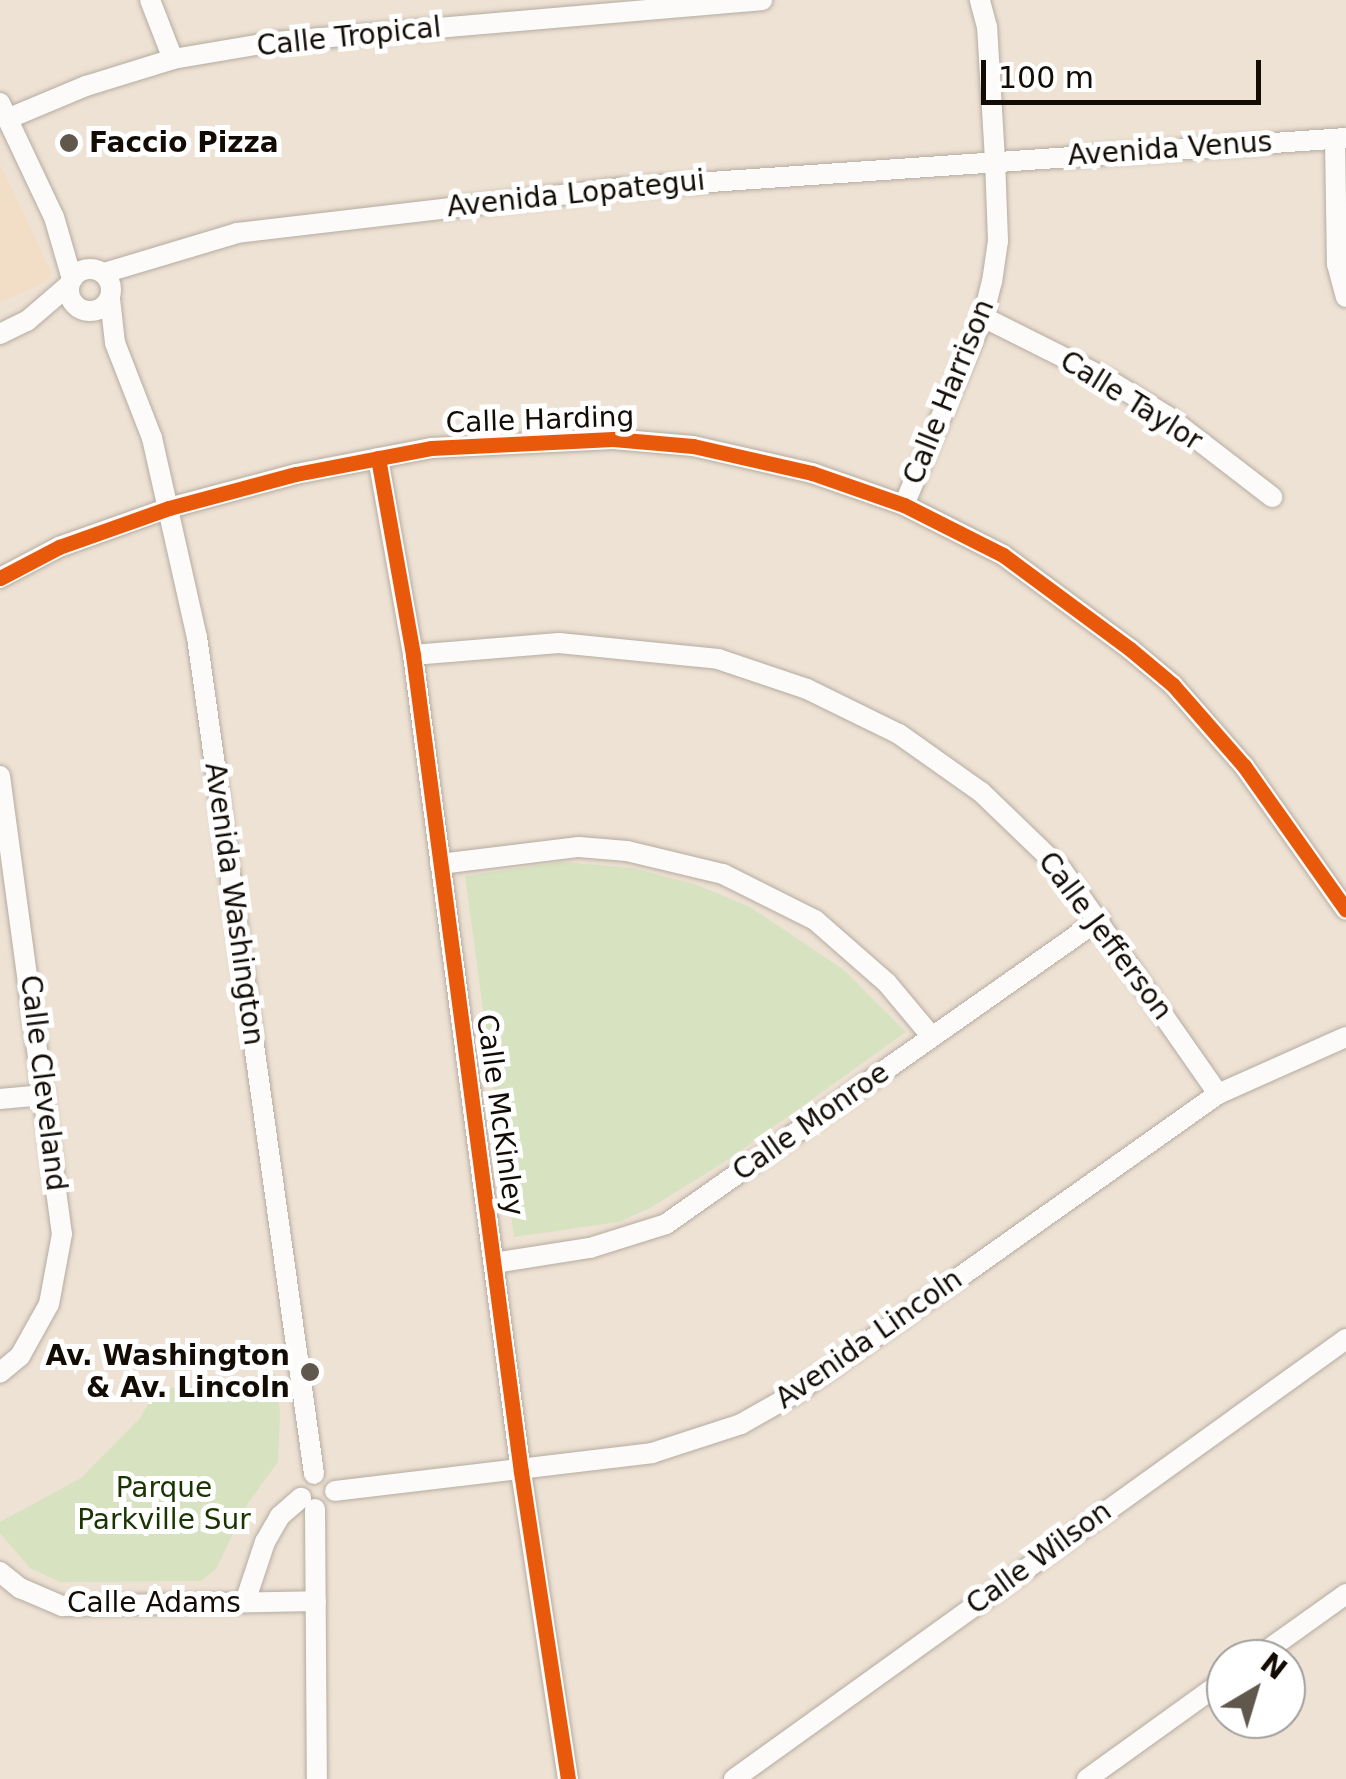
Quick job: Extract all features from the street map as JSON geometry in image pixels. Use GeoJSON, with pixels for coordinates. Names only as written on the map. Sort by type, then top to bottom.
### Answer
{"type":"FeatureCollection","features":[{"type":"Feature","properties":{"kind":"street"},"geometry":{"type":"LineString","coordinates":[[150,0],[173,59]]}},
{"type":"Feature","properties":{"kind":"street","name":"Calle Tropical"},"geometry":{"type":"LineString","coordinates":[[4,111],[173,59],[274,42],[762,0]]}},
{"type":"Feature","properties":{"kind":"street","name":"Calle Harrison"},"geometry":{"type":"LineString","coordinates":[[904,505],[983,317],[998,242],[987,27],[980,0]]}},
{"type":"Feature","properties":{"kind":"street"},"geometry":{"type":"LineString","coordinates":[[4,111],[54,217],[93,283]]}},
{"type":"Feature","properties":{"kind":"street"},"geometry":{"type":"LineString","coordinates":[[1340,139],[1336,264],[1346,296]]}},
{"type":"Feature","properties":{"kind":"street","name":"Avenida Venus"},"geometry":{"type":"LineString","coordinates":[[994,160],[1340,139]]}},
{"type":"Feature","properties":{"kind":"street","name":"Avenida Lopategui"},"geometry":{"type":"LineString","coordinates":[[0,334],[93,283],[237,233],[609,188],[994,160]]}},
{"type":"Feature","properties":{"kind":"street","name":"Avenida Lopategui"},"geometry":{"type":"LineString","coordinates":[[27,320],[101,309],[93,283]]}},
{"type":"Feature","properties":{"kind":"street","name":"Avenida Washington"},"geometry":{"type":"LineString","coordinates":[[115,343],[71,300],[93,283],[152,438],[197,638],[314,1474]]}},
{"type":"Feature","properties":{"kind":"street","name":"Calle Taylor"},"geometry":{"type":"LineString","coordinates":[[983,317],[1107,379],[1166,416],[1272,497]]}},
{"type":"Feature","properties":{"kind":"street","name":"Calle Harding"},"geometry":{"type":"LineString","coordinates":[[0,578],[59,548],[169,508],[431,448],[549,439],[693,446],[812,473],[904,505],[1003,554],[1082,610],[1173,685],[1244,766],[1346,910]]}},
{"type":"Feature","properties":{"kind":"street","name":"Calle McKinley"},"geometry":{"type":"LineString","coordinates":[[378,458],[413,655],[521,1472],[568,1779]]}},
{"type":"Feature","properties":{"kind":"street","name":"Calle Jefferson"},"geometry":{"type":"LineString","coordinates":[[413,655],[497,646],[610,645],[718,659],[807,690],[942,760],[1026,833],[1100,919],[1218,1094]]}},
{"type":"Feature","properties":{"kind":"street","name":"Calle Cleveland"},"geometry":{"type":"LineString","coordinates":[[0,776],[8,883],[44,1095],[62,1234],[61,1258],[49,1304],[20,1356],[0,1373]]}},
{"type":"Feature","properties":{"kind":"street"},"geometry":{"type":"LineString","coordinates":[[440,864],[579,847],[627,850],[723,874],[815,920],[887,983],[932,1037]]}},
{"type":"Feature","properties":{"kind":"street","name":"Calle Monroe"},"geometry":{"type":"LineString","coordinates":[[494,1263],[590,1248],[666,1224],[1100,919]]}},
{"type":"Feature","properties":{"kind":"street","name":"Avenida Lincoln"},"geometry":{"type":"LineString","coordinates":[[335,1491],[521,1472],[652,1453],[741,1424],[796,1394],[1218,1094],[1346,1037]]}},
{"type":"Feature","properties":{"kind":"street"},"geometry":{"type":"LineString","coordinates":[[0,1100],[44,1095]]}},
{"type":"Feature","properties":{"kind":"street","name":"Calle Wilson"},"geometry":{"type":"LineString","coordinates":[[734,1779],[1346,1339]]}},
{"type":"Feature","properties":{"kind":"street"},"geometry":{"type":"LineString","coordinates":[[244,1602],[280,1516],[308,1503],[326,1507],[335,1491],[326,1476],[314,1474],[304,1480],[308,1503],[316,1601],[317,1779]]}},
{"type":"Feature","properties":{"kind":"street","name":"Calle Adams"},"geometry":{"type":"LineString","coordinates":[[0,1572],[20,1588],[62,1606],[316,1601]]}},
{"type":"Feature","properties":{"kind":"street"},"geometry":{"type":"LineString","coordinates":[[1282,1639],[1346,1594]]}},
{"type":"Feature","properties":{"kind":"street"},"geometry":{"type":"LineString","coordinates":[[1087,1779],[1206,1694]]}},
{"type":"Feature","properties":{"kind":"shaded area"},"geometry":{"type":"Polygon","coordinates":[[[0,164],[52,273],[49,280],[0,303],[0,164]]]}},
{"type":"Feature","properties":{"kind":"green space"},"geometry":{"type":"Polygon","coordinates":[[[562,862],[633,868],[697,885],[750,907],[844,970],[906,1032],[723,1163],[650,1208],[619,1222],[514,1237],[465,876],[562,862]]]}},
{"type":"Feature","properties":{"kind":"green space","name":"Parque Parkville Sur"},"geometry":{"type":"Polygon","coordinates":[[[275,1374],[280,1413],[278,1462],[248,1503],[216,1569],[201,1581],[60,1582],[30,1568],[0,1533],[0,1522],[81,1478],[141,1417],[156,1390],[275,1374]]]}},
{"type":"Feature","properties":{"kind":"cycle path"},"geometry":{"type":"LineString","coordinates":[[0,578],[59,547],[169,508],[296,474],[431,448],[613,439],[693,446],[812,473],[904,505],[1003,555],[1130,649],[1173,685],[1244,766],[1346,910]]}},
{"type":"Feature","properties":{"kind":"cycle path"},"geometry":{"type":"LineString","coordinates":[[378,458],[413,655],[521,1472],[568,1779]]}},
{"type":"Feature","properties":{"kind":"place","name":"Faccio Pizza"},"geometry":{"type":"Point","coordinates":[69,143]}},
{"type":"Feature","properties":{"kind":"place","name":"Av. Washington & Av. Lincoln"},"geometry":{"type":"Point","coordinates":[310,1372]}}]}
